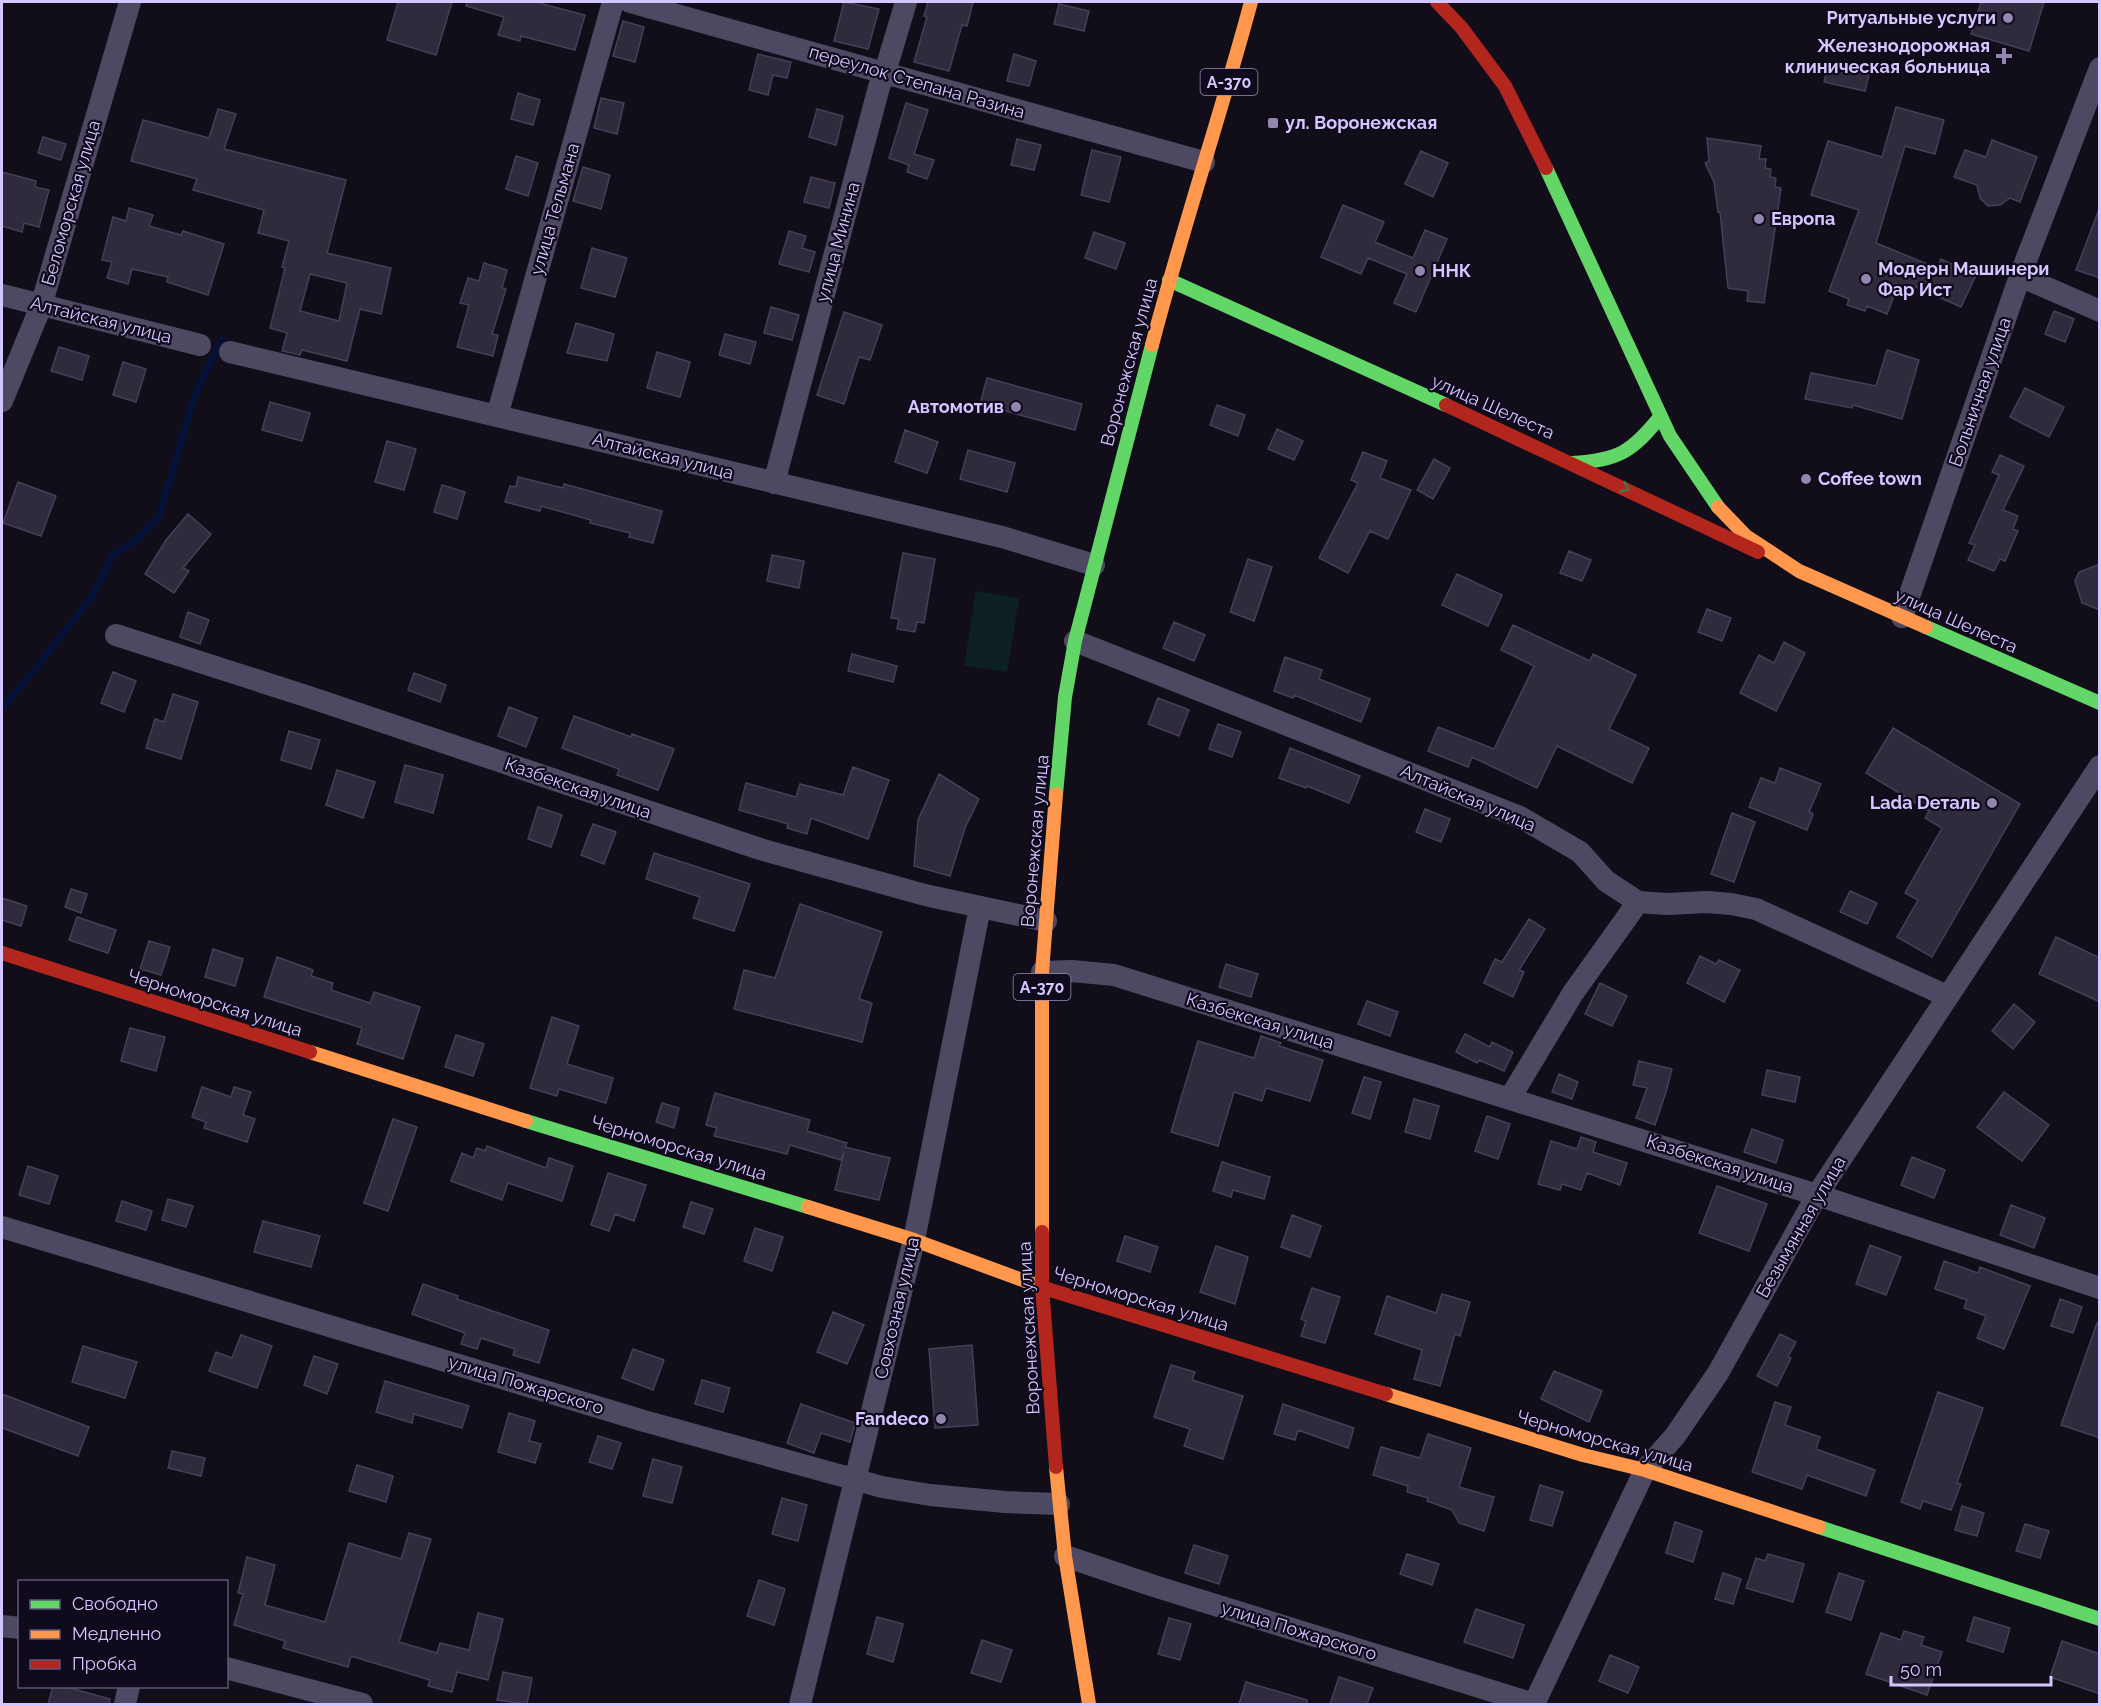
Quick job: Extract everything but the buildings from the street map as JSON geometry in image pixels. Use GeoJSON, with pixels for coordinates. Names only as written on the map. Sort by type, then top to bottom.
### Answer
{"type":"FeatureCollection","features":[{"type":"Feature","properties":{"kind":"main road","name":"Воронежская улица"},"geometry":{"type":"LineString","coordinates":[[1089,1704],[1059,1504],[1042,1287],[1042,972],[1065,697],[1075,641],[1169,280],[1204,162],[1226,98],[1251,2]]}},
{"type":"Feature","properties":{"kind":"main road","name":"улица Шелеста"},"geometry":{"type":"LineString","coordinates":[[1437,2],[1461,27],[1510,95],[1580,239],[1660,417],[1676,446],[1723,515],[1746,536],[1799,572]]}},
{"type":"Feature","properties":{"kind":"main road","name":"улица Шелеста"},"geometry":{"type":"LineString","coordinates":[[1169,280],[1572,463],[1799,572],[2100,703]]}},
{"type":"Feature","properties":{"kind":"main road"},"geometry":{"type":"LineString","coordinates":[[1572,463],[1600,462],[1620,456],[1637,444],[1660,417]]}},
{"type":"Feature","properties":{"kind":"main road","name":"Черноморская улица"},"geometry":{"type":"LineString","coordinates":[[2,954],[446,1096],[914,1240],[1042,1287],[1572,1451],[1645,1470],[2100,1619]]}},
{"type":"Feature","properties":{"kind":"street","name":"Беломорская улица"},"geometry":{"type":"LineString","coordinates":[[2,401],[41,306],[130,2]]}},
{"type":"Feature","properties":{"kind":"street","name":"улица Тельмана"},"geometry":{"type":"LineString","coordinates":[[497,416],[614,2]]}},
{"type":"Feature","properties":{"kind":"street","name":"переулок Степана Разина"},"geometry":{"type":"LineString","coordinates":[[630,2],[1204,162]]}},
{"type":"Feature","properties":{"kind":"street","name":"улица Минина"},"geometry":{"type":"LineString","coordinates":[[774,483],[876,96],[906,2]]}},
{"type":"Feature","properties":{"kind":"street","name":"Больничная улица"},"geometry":{"type":"LineString","coordinates":[[1902,617],[2020,276],[2100,68]]}},
{"type":"Feature","properties":{"kind":"street"},"geometry":{"type":"LineString","coordinates":[[2020,276],[2100,310]]}},
{"type":"Feature","properties":{"kind":"street","name":"Алтайская улица"},"geometry":{"type":"LineString","coordinates":[[2,296],[201,345]]}},
{"type":"Feature","properties":{"kind":"street","name":"Алтайская улица"},"geometry":{"type":"LineString","coordinates":[[230,352],[1002,537],[1094,565]]}},
{"type":"Feature","properties":{"kind":"street","name":"Казбекская улица"},"geometry":{"type":"LineString","coordinates":[[116,635],[312,698],[760,849],[925,895],[1046,921]]}},
{"type":"Feature","properties":{"kind":"street","name":"Алтайская улица"},"geometry":{"type":"LineString","coordinates":[[1075,641],[1520,817],[1580,852],[1606,881],[1638,902],[1667,904],[1707,902],[1756,909],[1947,996]]}},
{"type":"Feature","properties":{"kind":"street","name":"Безымянная улица"},"geometry":{"type":"LineString","coordinates":[[1534,1704],[1645,1470],[1675,1436],[1718,1372],[1817,1195],[2100,766]]}},
{"type":"Feature","properties":{"kind":"street"},"geometry":{"type":"LineString","coordinates":[[1510,1098],[1573,993],[1638,902]]}},
{"type":"Feature","properties":{"kind":"street","name":"Совхозная улица"},"geometry":{"type":"LineString","coordinates":[[800,1704],[914,1240],[980,908]]}},
{"type":"Feature","properties":{"kind":"street","name":"Казбекская улица"},"geometry":{"type":"LineString","coordinates":[[1042,972],[1072,970],[1114,975],[1817,1195],[2100,1288]]}},
{"type":"Feature","properties":{"kind":"street","name":"улица Пожарского"},"geometry":{"type":"LineString","coordinates":[[2,1227],[644,1421],[882,1487],[930,1495],[1059,1504]]}},
{"type":"Feature","properties":{"kind":"street","name":"улица Пожарского"},"geometry":{"type":"LineString","coordinates":[[1065,1556],[1154,1586],[1534,1704]]}},
{"type":"Feature","properties":{"kind":"street"},"geometry":{"type":"LineString","coordinates":[[2,1626],[18,1628]]}},
{"type":"Feature","properties":{"kind":"street"},"geometry":{"type":"LineString","coordinates":[[228,1669],[362,1704]]}},
{"type":"Feature","properties":{"kind":"street"},"geometry":{"type":"LineString","coordinates":[[125,1704],[129,1688]]}},
{"type":"Feature","properties":{"kind":"green space"},"geometry":{"type":"Polygon","coordinates":[[[976,591],[1019,598],[1007,672],[964,665],[976,591]]]}},
{"type":"Feature","properties":{"kind":"waterway"},"geometry":{"type":"LineString","coordinates":[[2,708],[93,595],[113,555],[137,539],[159,517],[192,405],[203,376],[222,340]]}},
{"type":"Feature","properties":{"kind":"traffic: fast"},"geometry":{"type":"LineString","coordinates":[[1546,168],[1670,436],[1718,507]]}},
{"type":"Feature","properties":{"kind":"traffic: fast"},"geometry":{"type":"LineString","coordinates":[[1169,280],[1446,405]]}},
{"type":"Feature","properties":{"kind":"traffic: fast"},"geometry":{"type":"LineString","coordinates":[[1056,794],[1065,697],[1075,641],[1152,345]]}},
{"type":"Feature","properties":{"kind":"traffic: fast"},"geometry":{"type":"LineString","coordinates":[[1572,463],[1601,460],[1632,447],[1660,417]]}},
{"type":"Feature","properties":{"kind":"traffic: fast"},"geometry":{"type":"LineString","coordinates":[[1926,627],[2100,703]]}},
{"type":"Feature","properties":{"kind":"traffic: fast"},"geometry":{"type":"LineString","coordinates":[[526,1121],[808,1207]]}},
{"type":"Feature","properties":{"kind":"traffic: fast"},"geometry":{"type":"LineString","coordinates":[[1819,1527],[2100,1619]]}},
{"type":"Feature","properties":{"kind":"traffic: slow"},"geometry":{"type":"LineString","coordinates":[[1152,345],[1251,2]]}},
{"type":"Feature","properties":{"kind":"traffic: slow"},"geometry":{"type":"LineString","coordinates":[[1718,507],[1746,536],[1799,571],[1926,627]]}},
{"type":"Feature","properties":{"kind":"traffic: slow"},"geometry":{"type":"LineString","coordinates":[[1042,1232],[1042,972],[1056,794]]}},
{"type":"Feature","properties":{"kind":"traffic: slow"},"geometry":{"type":"LineString","coordinates":[[310,1052],[526,1121]]}},
{"type":"Feature","properties":{"kind":"traffic: slow"},"geometry":{"type":"LineString","coordinates":[[808,1207],[914,1240],[1044,1288]]}},
{"type":"Feature","properties":{"kind":"traffic: slow"},"geometry":{"type":"LineString","coordinates":[[1386,1394],[1583,1455],[1645,1470],[1819,1527]]}},
{"type":"Feature","properties":{"kind":"traffic: slow"},"geometry":{"type":"LineString","coordinates":[[1056,1467],[1065,1556],[1089,1704]]}},
{"type":"Feature","properties":{"kind":"traffic: jam"},"geometry":{"type":"LineString","coordinates":[[1437,2],[1461,27],[1505,86],[1546,168]]}},
{"type":"Feature","properties":{"kind":"traffic: jam"},"geometry":{"type":"LineString","coordinates":[[1446,405],[1758,552]]}},
{"type":"Feature","properties":{"kind":"traffic: jam"},"geometry":{"type":"LineString","coordinates":[[2,953],[310,1052]]}},
{"type":"Feature","properties":{"kind":"traffic: jam"},"geometry":{"type":"LineString","coordinates":[[1042,1232],[1042,1287],[1056,1467]]}},
{"type":"Feature","properties":{"kind":"traffic: jam"},"geometry":{"type":"LineString","coordinates":[[1044,1288],[1386,1394]]}},
{"type":"Feature","properties":{"kind":"place","name":"Ритуальные услуги"},"geometry":{"type":"Point","coordinates":[2008,18]}},
{"type":"Feature","properties":{"kind":"place","name":"Железнодорожная клиническая больница"},"geometry":{"type":"Point","coordinates":[2004,56]}},
{"type":"Feature","properties":{"kind":"place","name":"ул. Воронежская"},"geometry":{"type":"Point","coordinates":[1273,123]}},
{"type":"Feature","properties":{"kind":"place","name":"Европа"},"geometry":{"type":"Point","coordinates":[1759,219]}},
{"type":"Feature","properties":{"kind":"place","name":"ННК"},"geometry":{"type":"Point","coordinates":[1420,271]}},
{"type":"Feature","properties":{"kind":"place","name":"Модерн Машинери Фар Ист"},"geometry":{"type":"Point","coordinates":[1866,279]}},
{"type":"Feature","properties":{"kind":"place","name":"Автомотив"},"geometry":{"type":"Point","coordinates":[1016,407]}},
{"type":"Feature","properties":{"kind":"place","name":"Coffee town"},"geometry":{"type":"Point","coordinates":[1806,479]}},
{"type":"Feature","properties":{"kind":"place","name":"Lada Dеталь"},"geometry":{"type":"Point","coordinates":[1992,803]}},
{"type":"Feature","properties":{"kind":"place","name":"Fandeco"},"geometry":{"type":"Point","coordinates":[941,1419]}}]}
